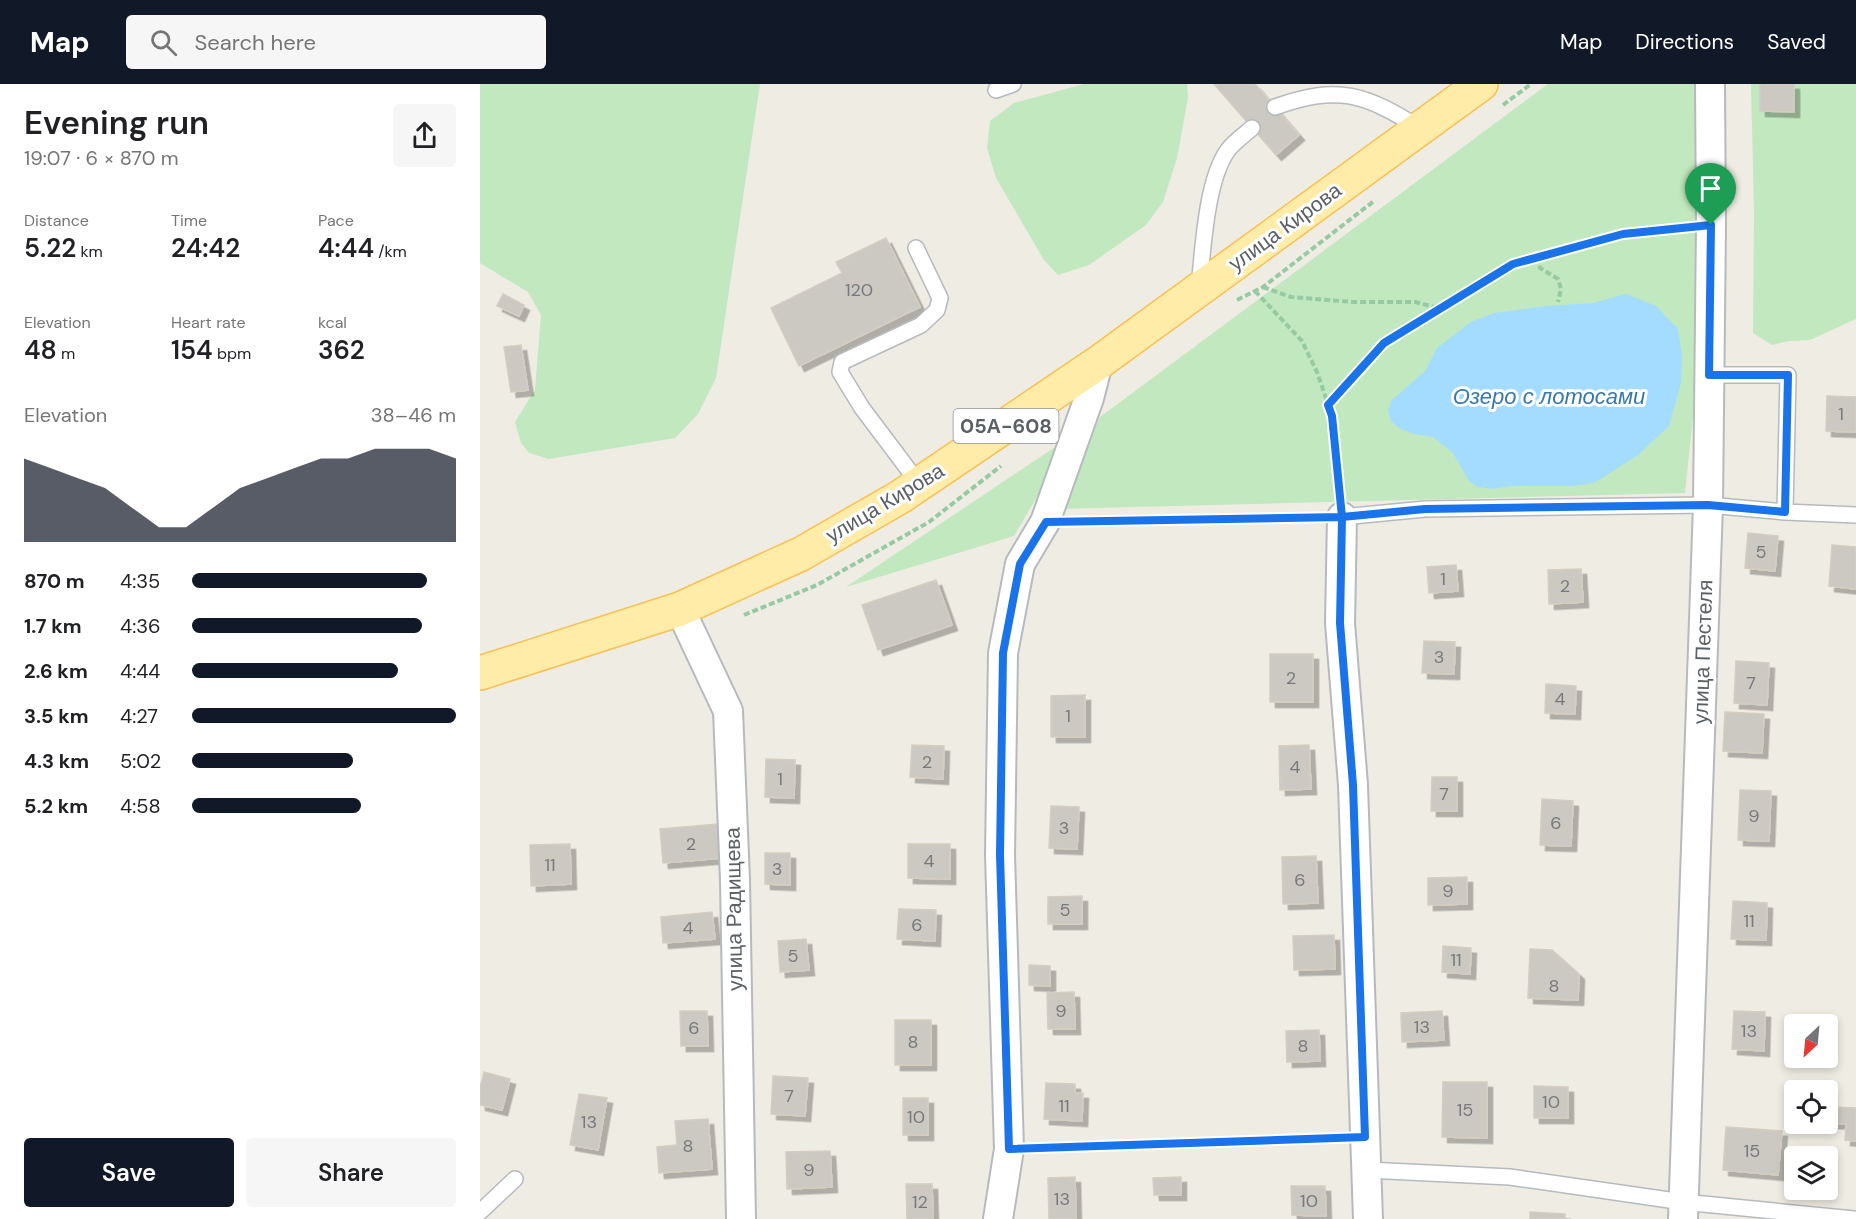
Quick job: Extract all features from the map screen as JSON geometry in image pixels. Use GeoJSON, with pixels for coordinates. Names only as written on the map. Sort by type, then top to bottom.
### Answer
{"type":"FeatureCollection","features":[{"type":"Feature","properties":{"kind":"main road","name":"улица Кирова"},"geometry":{"type":"LineString","coordinates":[[480,673],[680,609],[801,554],[920,485],[1098,363],[1481,84]]}},
{"type":"Feature","properties":{"kind":"street","name":"улица Пестеля"},"geometry":{"type":"LineString","coordinates":[[1683,1211],[1708,505],[1710,84]]}},
{"type":"Feature","properties":{"kind":"street"},"geometry":{"type":"LineString","coordinates":[[998,1219],[1009,1149],[1000,855],[1003,653],[1020,564],[1046,522],[1089,398],[1098,363]]}},
{"type":"Feature","properties":{"kind":"street"},"geometry":{"type":"LineString","coordinates":[[1342,517],[1340,623],[1353,785],[1368,1219]]}},
{"type":"Feature","properties":{"kind":"street","name":"улица Радищева"},"geometry":{"type":"LineString","coordinates":[[680,609],[728,711],[735,892],[741,1219]]}},
{"type":"Feature","properties":{"kind":"lane"},"geometry":{"type":"LineString","coordinates":[[996,90],[1013,84]]}},
{"type":"Feature","properties":{"kind":"lane"},"geometry":{"type":"LineString","coordinates":[[1275,107],[1307,90],[1338,86],[1371,98],[1421,129]]}},
{"type":"Feature","properties":{"kind":"lane"},"geometry":{"type":"LineString","coordinates":[[1199,289],[1208,213],[1218,170],[1228,150],[1252,128]]}},
{"type":"Feature","properties":{"kind":"lane"},"geometry":{"type":"LineString","coordinates":[[916,248],[940,298],[937,310],[921,325],[842,362],[840,372],[862,408],[920,485]]}},
{"type":"Feature","properties":{"kind":"lane"},"geometry":{"type":"LineString","coordinates":[[1709,375],[1788,375],[1785,512]]}},
{"type":"Feature","properties":{"kind":"lane"},"geometry":{"type":"LineString","coordinates":[[1342,517],[1425,509],[1708,505],[1856,515]]}},
{"type":"Feature","properties":{"kind":"lane"},"geometry":{"type":"LineString","coordinates":[[1367,1170],[1510,1177],[1683,1211],[1854,1219]]}},
{"type":"Feature","properties":{"kind":"lane"},"geometry":{"type":"LineString","coordinates":[[480,1212],[515,1179]]}},
{"type":"Feature","properties":{"kind":"path"},"geometry":{"type":"LineString","coordinates":[[1328,405],[1384,343],[1513,264],[1623,234],[1711,225]]}},
{"type":"Feature","properties":{"kind":"path"},"geometry":{"type":"LineString","coordinates":[[1537,257],[1540,268],[1558,279],[1561,289],[1558,302]]}},
{"type":"Feature","properties":{"kind":"path"},"geometry":{"type":"LineString","coordinates":[[1263,287],[1292,297],[1353,302],[1415,302],[1440,308]]}},
{"type":"Feature","properties":{"kind":"path"},"geometry":{"type":"LineString","coordinates":[[1046,522],[1342,517],[1332,416],[1317,372],[1302,341],[1254,290]]}},
{"type":"Feature","properties":{"kind":"path"},"geometry":{"type":"LineString","coordinates":[[1009,1149],[1365,1137]]}},
{"type":"Feature","properties":{"kind":"green space"},"geometry":{"type":"Polygon","coordinates":[[[480,84],[760,84],[716,378],[698,414],[675,438],[549,459],[529,453],[521,443],[515,422],[535,390],[541,315],[528,292],[480,263],[480,84]]]}},
{"type":"Feature","properties":{"kind":"green space"},"geometry":{"type":"Polygon","coordinates":[[[1084,84],[1187,84],[1188,98],[1177,158],[1163,202],[1146,225],[1089,265],[1058,275],[1044,260],[996,178],[987,148],[990,121],[1014,103],[1084,84]]]}},
{"type":"Feature","properties":{"kind":"green space"},"geometry":{"type":"Polygon","coordinates":[[[1548,84],[1701,84],[1703,320],[1685,493],[1057,509],[1100,417],[1548,84]]]}},
{"type":"Feature","properties":{"kind":"green space"},"geometry":{"type":"Polygon","coordinates":[[[1751,84],[1856,84],[1856,319],[1810,340],[1772,345],[1753,333],[1754,213],[1751,84]]]}},
{"type":"Feature","properties":{"kind":"green space"},"geometry":{"type":"Polygon","coordinates":[[[1073,435],[1014,536],[846,587],[1073,435]]]}},
{"type":"Feature","properties":{"kind":"water","name":"Озеро с лотосами"},"geometry":{"type":"Polygon","coordinates":[[[1626,294],[1656,306],[1678,329],[1682,356],[1681,383],[1669,426],[1638,455],[1594,483],[1573,486],[1510,486],[1493,489],[1478,487],[1469,481],[1453,453],[1433,437],[1414,434],[1401,429],[1391,421],[1388,410],[1392,400],[1425,371],[1437,348],[1471,322],[1494,313],[1593,303],[1626,294]]]}},
{"type":"Feature","properties":{"kind":"building"},"geometry":{"type":"Polygon","coordinates":[[[1214,84],[1255,84],[1299,135],[1276,155],[1214,84]]]}},
{"type":"Feature","properties":{"kind":"building"},"geometry":{"type":"Polygon","coordinates":[[[1760,84],[1794,84],[1794,112],[1760,111],[1760,84]]]}},
{"type":"Feature","properties":{"kind":"building"},"geometry":{"type":"Polygon","coordinates":[[[886,238],[920,307],[799,366],[771,308],[842,273],[836,262],[886,238]]]}},
{"type":"Feature","properties":{"kind":"building"},"geometry":{"type":"Polygon","coordinates":[[[503,294],[524,305],[519,316],[497,306],[503,294]]]}},
{"type":"Feature","properties":{"kind":"building"},"geometry":{"type":"Polygon","coordinates":[[[521,345],[528,390],[511,392],[504,347],[521,345]]]}},
{"type":"Feature","properties":{"kind":"building"},"geometry":{"type":"Polygon","coordinates":[[[1827,396],[1856,397],[1856,432],[1826,431],[1827,396]]]}},
{"type":"Feature","properties":{"kind":"building"},"geometry":{"type":"Polygon","coordinates":[[[1748,533],[1778,536],[1775,571],[1745,568],[1748,533]]]}},
{"type":"Feature","properties":{"kind":"building"},"geometry":{"type":"Polygon","coordinates":[[[1832,545],[1856,547],[1856,589],[1829,586],[1832,545]]]}},
{"type":"Feature","properties":{"kind":"building"},"geometry":{"type":"Polygon","coordinates":[[[1456,565],[1458,591],[1429,593],[1427,567],[1456,565]]]}},
{"type":"Feature","properties":{"kind":"building"},"geometry":{"type":"Polygon","coordinates":[[[1581,569],[1583,602],[1549,604],[1548,570],[1581,569]]]}},
{"type":"Feature","properties":{"kind":"building"},"geometry":{"type":"Polygon","coordinates":[[[936,580],[952,625],[878,650],[862,605],[936,580]]]}},
{"type":"Feature","properties":{"kind":"building"},"geometry":{"type":"Polygon","coordinates":[[[1424,641],[1455,642],[1454,674],[1422,673],[1424,641]]]}},
{"type":"Feature","properties":{"kind":"building"},"geometry":{"type":"Polygon","coordinates":[[[1270,654],[1313,654],[1313,702],[1270,702],[1270,654]]]}},
{"type":"Feature","properties":{"kind":"building"},"geometry":{"type":"Polygon","coordinates":[[[1736,661],[1769,663],[1767,705],[1734,703],[1736,661]]]}},
{"type":"Feature","properties":{"kind":"building"},"geometry":{"type":"Polygon","coordinates":[[[1546,684],[1576,686],[1575,714],[1545,713],[1546,684]]]}},
{"type":"Feature","properties":{"kind":"building"},"geometry":{"type":"Polygon","coordinates":[[[1085,695],[1085,737],[1051,737],[1051,696],[1085,695]]]}},
{"type":"Feature","properties":{"kind":"building"},"geometry":{"type":"Polygon","coordinates":[[[1725,712],[1764,714],[1762,753],[1723,751],[1725,712]]]}},
{"type":"Feature","properties":{"kind":"building"},"geometry":{"type":"Polygon","coordinates":[[[912,745],[944,746],[943,779],[910,777],[912,745]]]}},
{"type":"Feature","properties":{"kind":"building"},"geometry":{"type":"Polygon","coordinates":[[[1309,745],[1311,789],[1280,790],[1279,746],[1309,745]]]}},
{"type":"Feature","properties":{"kind":"building"},"geometry":{"type":"Polygon","coordinates":[[[766,759],[795,760],[794,798],[765,797],[766,759]]]}},
{"type":"Feature","properties":{"kind":"building"},"geometry":{"type":"Polygon","coordinates":[[[1432,777],[1457,777],[1457,811],[1431,811],[1432,777]]]}},
{"type":"Feature","properties":{"kind":"building"},"geometry":{"type":"Polygon","coordinates":[[[1740,790],[1771,791],[1769,841],[1738,840],[1740,790]]]}},
{"type":"Feature","properties":{"kind":"building"},"geometry":{"type":"Polygon","coordinates":[[[1542,799],[1573,801],[1571,846],[1540,845],[1542,799]]]}},
{"type":"Feature","properties":{"kind":"building"},"geometry":{"type":"Polygon","coordinates":[[[1051,806],[1079,807],[1077,849],[1049,848],[1051,806]]]}},
{"type":"Feature","properties":{"kind":"building"},"geometry":{"type":"Polygon","coordinates":[[[718,824],[721,858],[663,863],[660,829],[718,824]]]}},
{"type":"Feature","properties":{"kind":"building"},"geometry":{"type":"Polygon","coordinates":[[[570,844],[571,884],[531,886],[530,845],[570,844]]]}},
{"type":"Feature","properties":{"kind":"building"},"geometry":{"type":"Polygon","coordinates":[[[908,844],[950,844],[950,879],[908,878],[908,844]]]}},
{"type":"Feature","properties":{"kind":"building"},"geometry":{"type":"Polygon","coordinates":[[[765,853],[790,853],[790,885],[765,884],[765,853]]]}},
{"type":"Feature","properties":{"kind":"building"},"geometry":{"type":"Polygon","coordinates":[[[1316,856],[1318,903],[1283,904],[1282,857],[1316,856]]]}},
{"type":"Feature","properties":{"kind":"building"},"geometry":{"type":"Polygon","coordinates":[[[1467,877],[1467,904],[1428,905],[1428,878],[1467,877]]]}},
{"type":"Feature","properties":{"kind":"building"},"geometry":{"type":"Polygon","coordinates":[[[1082,896],[1082,924],[1048,924],[1048,897],[1082,896]]]}},
{"type":"Feature","properties":{"kind":"building"},"geometry":{"type":"Polygon","coordinates":[[[1733,901],[1767,903],[1766,940],[1731,939],[1733,901]]]}},
{"type":"Feature","properties":{"kind":"building"},"geometry":{"type":"Polygon","coordinates":[[[899,909],[936,910],[935,941],[897,939],[899,909]]]}},
{"type":"Feature","properties":{"kind":"building"},"geometry":{"type":"Polygon","coordinates":[[[712,912],[715,939],[663,943],[661,917],[712,912]]]}},
{"type":"Feature","properties":{"kind":"building"},"geometry":{"type":"Polygon","coordinates":[[[1334,935],[1335,969],[1294,970],[1293,936],[1334,935]]]}},
{"type":"Feature","properties":{"kind":"building"},"geometry":{"type":"Polygon","coordinates":[[[806,939],[809,970],[780,972],[778,941],[806,939]]]}},
{"type":"Feature","properties":{"kind":"building"},"geometry":{"type":"Polygon","coordinates":[[[1443,946],[1471,948],[1470,974],[1442,972],[1443,946]]]}},
{"type":"Feature","properties":{"kind":"building"},"geometry":{"type":"Polygon","coordinates":[[[1530,949],[1552,950],[1579,974],[1578,1000],[1528,998],[1530,949]]]}},
{"type":"Feature","properties":{"kind":"building"},"geometry":{"type":"Polygon","coordinates":[[[1029,965],[1050,966],[1050,986],[1029,985],[1029,965]]]}},
{"type":"Feature","properties":{"kind":"building"},"geometry":{"type":"Polygon","coordinates":[[[1074,992],[1075,1029],[1048,1029],[1047,993],[1074,992]]]}},
{"type":"Feature","properties":{"kind":"building"},"geometry":{"type":"Polygon","coordinates":[[[680,1011],[707,1011],[708,1046],[681,1046],[680,1011]]]}},
{"type":"Feature","properties":{"kind":"building"},"geometry":{"type":"Polygon","coordinates":[[[1442,1011],[1444,1040],[1402,1042],[1401,1013],[1442,1011]]]}},
{"type":"Feature","properties":{"kind":"building"},"geometry":{"type":"Polygon","coordinates":[[[1734,1011],[1765,1012],[1764,1051],[1732,1049],[1734,1011]]]}},
{"type":"Feature","properties":{"kind":"building"},"geometry":{"type":"Polygon","coordinates":[[[895,1020],[931,1020],[931,1065],[895,1065],[895,1020]]]}},
{"type":"Feature","properties":{"kind":"building"},"geometry":{"type":"Polygon","coordinates":[[[1319,1030],[1320,1061],[1287,1062],[1286,1031],[1319,1030]]]}},
{"type":"Feature","properties":{"kind":"building"},"geometry":{"type":"Polygon","coordinates":[[[484,1072],[510,1079],[502,1110],[480,1105],[480,1088],[484,1072]]]}},
{"type":"Feature","properties":{"kind":"building"},"geometry":{"type":"Polygon","coordinates":[[[773,1076],[808,1078],[805,1116],[771,1114],[773,1076]]]}},
{"type":"Feature","properties":{"kind":"building"},"geometry":{"type":"Polygon","coordinates":[[[1443,1082],[1487,1082],[1487,1138],[1442,1137],[1443,1082]]]}},
{"type":"Feature","properties":{"kind":"building"},"geometry":{"type":"Polygon","coordinates":[[[1046,1083],[1075,1084],[1075,1093],[1083,1093],[1082,1121],[1044,1119],[1046,1083]]]}},
{"type":"Feature","properties":{"kind":"building"},"geometry":{"type":"Polygon","coordinates":[[[1534,1086],[1568,1087],[1568,1118],[1534,1118],[1534,1086]]]}},
{"type":"Feature","properties":{"kind":"building"},"geometry":{"type":"Polygon","coordinates":[[[579,1094],[607,1098],[598,1150],[570,1145],[579,1094]]]}},
{"type":"Feature","properties":{"kind":"building"},"geometry":{"type":"Polygon","coordinates":[[[903,1098],[928,1098],[928,1135],[903,1135],[903,1098]]]}},
{"type":"Feature","properties":{"kind":"building"},"geometry":{"type":"Polygon","coordinates":[[[1838,1107],[1856,1108],[1856,1141],[1845,1140],[1846,1124],[1838,1123],[1838,1107]]]}},
{"type":"Feature","properties":{"kind":"building"},"geometry":{"type":"Polygon","coordinates":[[[708,1119],[712,1169],[659,1173],[657,1147],[677,1145],[675,1121],[708,1119]]]}},
{"type":"Feature","properties":{"kind":"building"},"geometry":{"type":"Polygon","coordinates":[[[1726,1127],[1782,1131],[1778,1175],[1723,1170],[1726,1127]]]}},
{"type":"Feature","properties":{"kind":"building"},"geometry":{"type":"Polygon","coordinates":[[[830,1151],[832,1187],[787,1189],[786,1152],[830,1151]]]}},
{"type":"Feature","properties":{"kind":"building"},"geometry":{"type":"Polygon","coordinates":[[[1075,1177],[1076,1219],[1049,1219],[1048,1178],[1075,1177]]]}},
{"type":"Feature","properties":{"kind":"building"},"geometry":{"type":"Polygon","coordinates":[[[1181,1177],[1181,1195],[1154,1195],[1153,1178],[1181,1177]]]}},
{"type":"Feature","properties":{"kind":"building"},"geometry":{"type":"Polygon","coordinates":[[[906,1184],[932,1184],[933,1219],[907,1219],[906,1184]]]}},
{"type":"Feature","properties":{"kind":"building"},"geometry":{"type":"Polygon","coordinates":[[[1291,1186],[1325,1186],[1326,1216],[1292,1215],[1291,1186]]]}},
{"type":"Feature","properties":{"kind":"building"},"geometry":{"type":"Polygon","coordinates":[[[1530,1212],[1565,1214],[1565,1219],[1530,1219],[1530,1212]]]}},
{"type":"Feature","properties":{"kind":"route"},"geometry":{"type":"LineString","coordinates":[[1711,225],[1623,234],[1513,264],[1384,343],[1328,405],[1332,416],[1342,517],[1046,522],[1020,564],[1003,653],[1000,855],[1009,1149],[1365,1137],[1353,785],[1340,623],[1342,517],[1425,509],[1708,505],[1785,512],[1788,375],[1709,375],[1711,225]]}}]}
